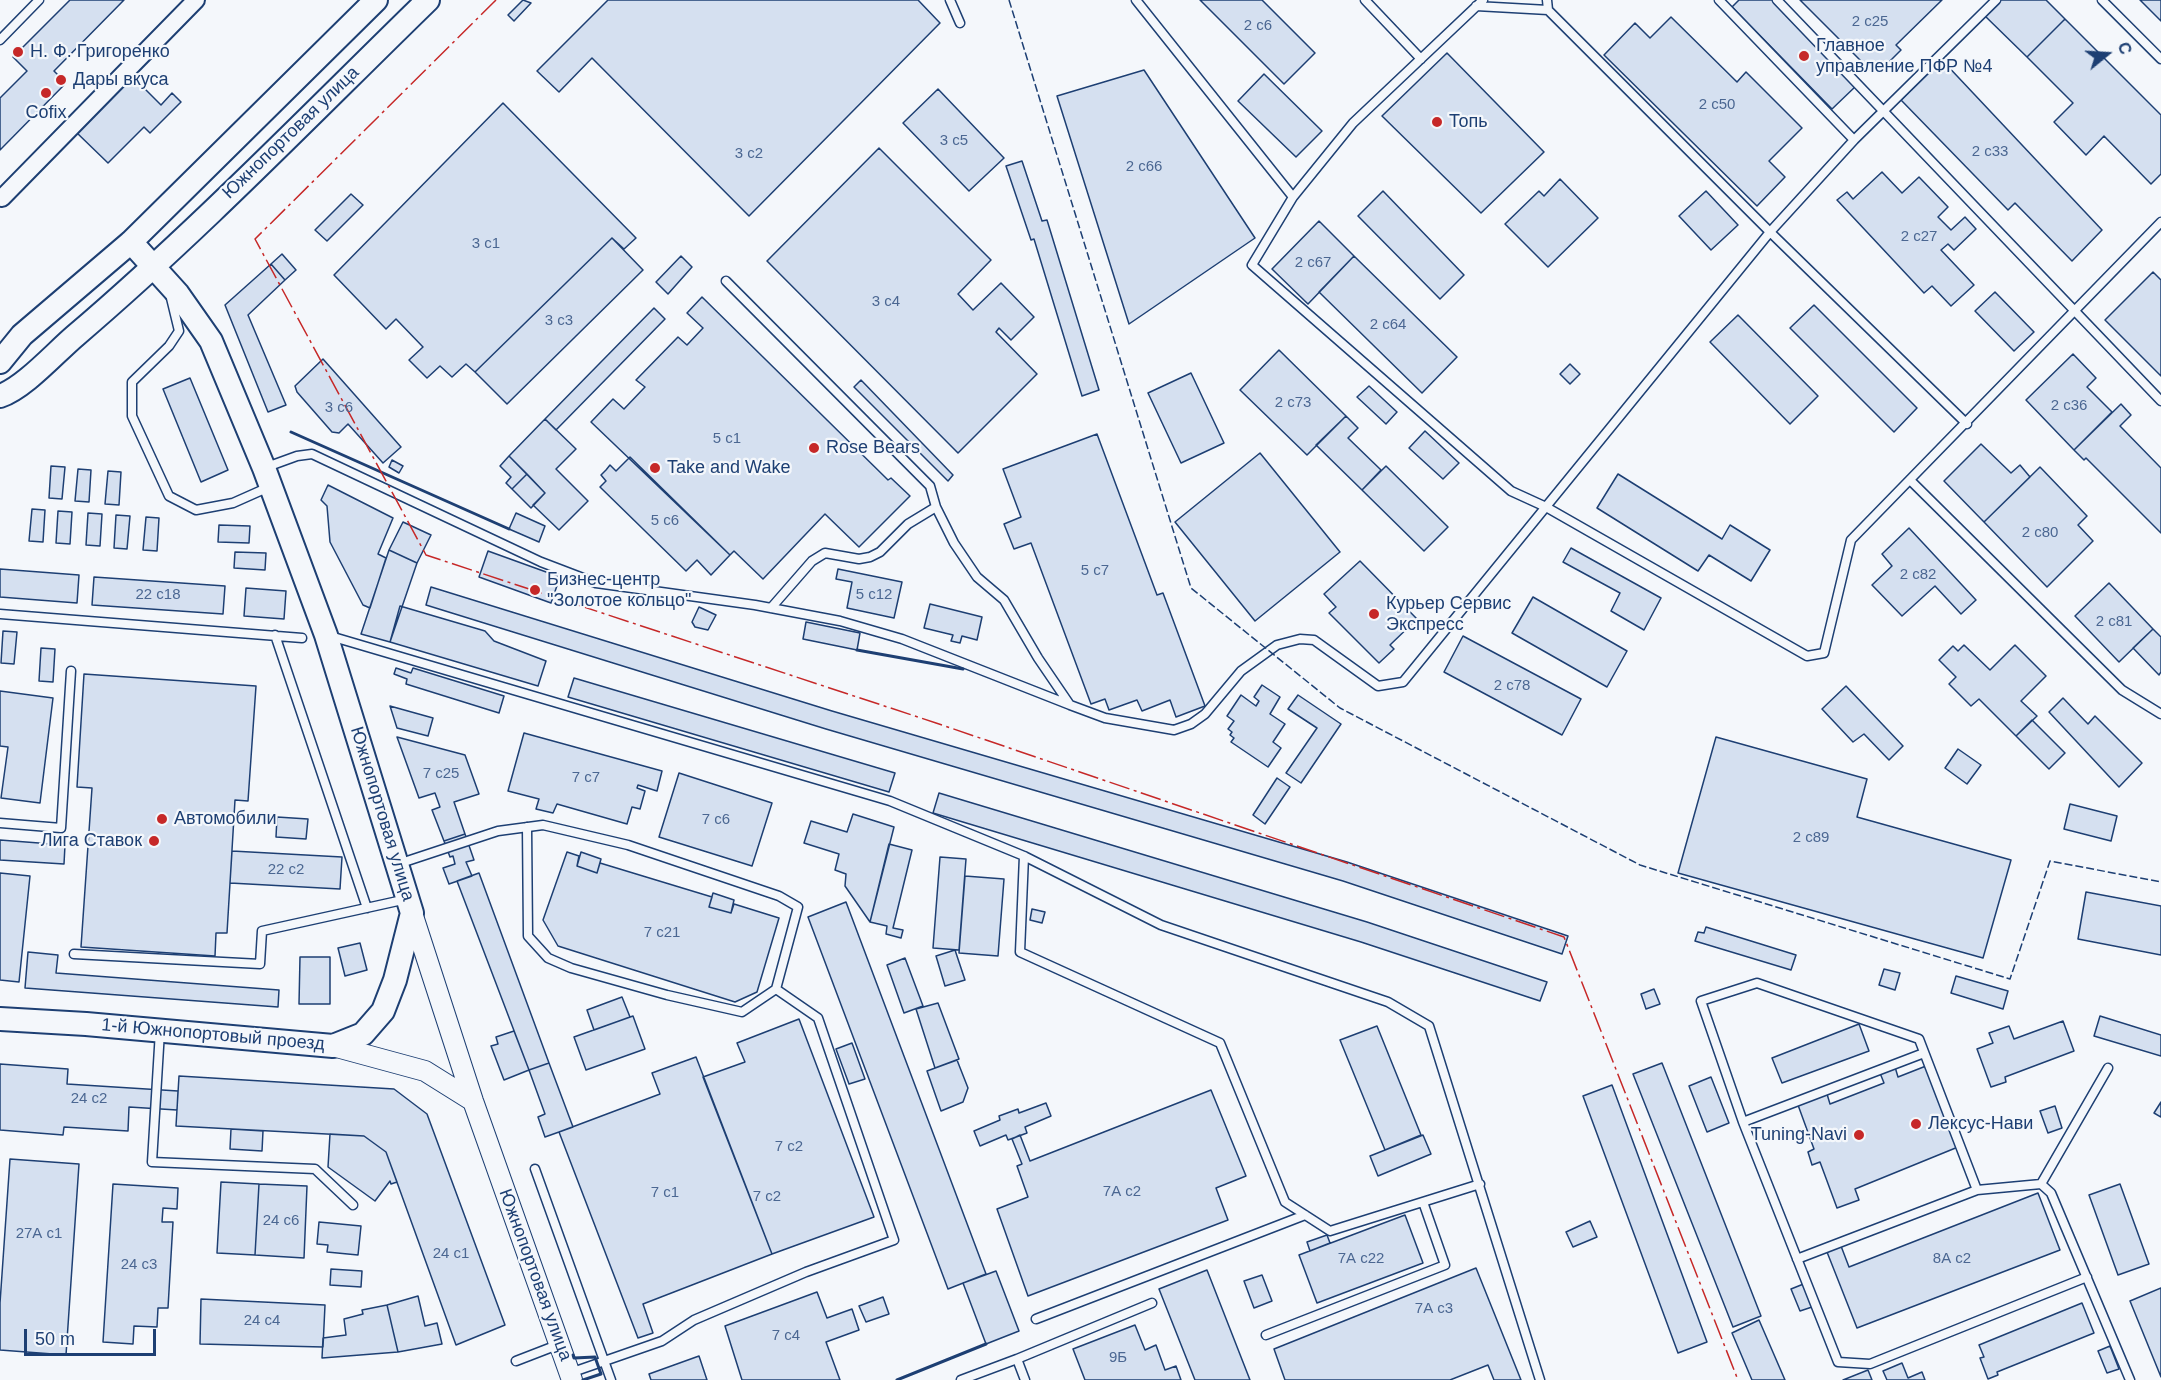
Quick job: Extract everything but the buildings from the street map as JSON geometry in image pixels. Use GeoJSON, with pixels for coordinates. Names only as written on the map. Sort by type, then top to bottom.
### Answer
{"type":"FeatureCollection","features":[{"type":"Feature","properties":{"kind":"main road","name":"Южнопортовая улица"},"geometry":{"type":"LineString","coordinates":[[0,362],[22,335],[131,242],[376,0]]}},
{"type":"Feature","properties":{"kind":"main road","name":"Южнопортовая улица"},"geometry":{"type":"LineString","coordinates":[[0,396],[34,372],[154,266],[428,0]]}},
{"type":"Feature","properties":{"kind":"main road","name":"Южнопортовая улица"},"geometry":{"type":"LineString","coordinates":[[131,242],[154,266],[212,341],[268,477],[326,635],[410,906]]}},
{"type":"Feature","properties":{"kind":"main road"},"geometry":{"type":"LineString","coordinates":[[0,346],[22,335]]}},
{"type":"Feature","properties":{"kind":"main road","name":"1-й Южнопортовый проезд"},"geometry":{"type":"LineString","coordinates":[[0,1019],[160,1030],[333,1046],[363,1034],[383,1011],[395,980],[410,906]]}},
{"type":"Feature","properties":{"kind":"street"},"geometry":{"type":"LineString","coordinates":[[1,197],[196,0]]}},
{"type":"Feature","properties":{"kind":"street","name":"Южнопортовая улица"},"geometry":{"type":"LineString","coordinates":[[410,906],[472,1101],[571,1376]]}},
{"type":"Feature","properties":{"kind":"street"},"geometry":{"type":"LineString","coordinates":[[333,1046],[425,1071],[472,1101]]}},
{"type":"Feature","properties":{"kind":"lane"},"geometry":{"type":"LineString","coordinates":[[0,40],[39,0]]}},
{"type":"Feature","properties":{"kind":"lane"},"geometry":{"type":"LineString","coordinates":[[950,0],[960,22]]}},
{"type":"Feature","properties":{"kind":"lane"},"geometry":{"type":"LineString","coordinates":[[1136,0],[1293,197]]}},
{"type":"Feature","properties":{"kind":"lane"},"geometry":{"type":"LineString","coordinates":[[1365,0],[1421,59]]}},
{"type":"Feature","properties":{"kind":"lane"},"geometry":{"type":"LineString","coordinates":[[1547,0],[1548,10]]}},
{"type":"Feature","properties":{"kind":"lane"},"geometry":{"type":"LineString","coordinates":[[1719,0],[1854,140]]}},
{"type":"Feature","properties":{"kind":"lane"},"geometry":{"type":"LineString","coordinates":[[1777,0],[1886,110],[2073,312],[2161,401]]}},
{"type":"Feature","properties":{"kind":"lane"},"geometry":{"type":"LineString","coordinates":[[154,266],[171,298],[179,331],[169,346],[132,382],[132,416],[169,496],[196,510],[233,503],[297,456],[312,454],[541,562],[596,583],[771,608],[840,621],[902,639],[1105,718],[1174,730],[1191,724],[1205,714],[1241,671],[1277,645],[1300,639],[1314,640],[1378,686],[1403,682],[1770,232],[1854,140],[1996,0]]}},
{"type":"Feature","properties":{"kind":"lane"},"geometry":{"type":"LineString","coordinates":[[2102,0],[2161,59]]}},
{"type":"Feature","properties":{"kind":"lane"},"geometry":{"type":"LineString","coordinates":[[1967,424],[1770,232],[1548,10],[1480,3],[1353,123],[1293,197],[1252,265],[1511,491],[1546,507],[1807,656],[1824,653],[1851,540],[1967,424],[2161,222]]}},
{"type":"Feature","properties":{"kind":"lane"},"geometry":{"type":"LineString","coordinates":[[726,281],[930,486],[936,507],[954,543],[977,577],[1004,600],[1038,658],[1070,705]]}},
{"type":"Feature","properties":{"kind":"lane"},"geometry":{"type":"LineString","coordinates":[[1910,480],[2122,690],[2161,714]]}},
{"type":"Feature","properties":{"kind":"lane"},"geometry":{"type":"LineString","coordinates":[[771,608],[812,561],[825,554],[859,559],[870,557],[880,552],[908,524],[936,507]]}},
{"type":"Feature","properties":{"kind":"lane"},"geometry":{"type":"LineString","coordinates":[[0,614],[302,638]]}},
{"type":"Feature","properties":{"kind":"lane"},"geometry":{"type":"LineString","coordinates":[[326,635],[890,801],[1024,856],[1161,925],[1388,1002],[1429,1026],[1540,1380]]}},
{"type":"Feature","properties":{"kind":"lane"},"geometry":{"type":"LineString","coordinates":[[275,636],[367,908]]}},
{"type":"Feature","properties":{"kind":"lane"},"geometry":{"type":"LineString","coordinates":[[0,823],[61,828],[71,671]]}},
{"type":"Feature","properties":{"kind":"lane"},"geometry":{"type":"LineString","coordinates":[[397,864],[498,831],[527,827],[543,825],[628,845],[779,896],[798,907],[776,989],[742,1012],[667,995],[571,968],[548,958],[528,936],[527,827]]}},
{"type":"Feature","properties":{"kind":"lane"},"geometry":{"type":"LineString","coordinates":[[1024,856],[1020,952],[1220,1043],[1285,1202],[1330,1231],[1480,1184]]}},
{"type":"Feature","properties":{"kind":"lane"},"geometry":{"type":"LineString","coordinates":[[74,954],[260,964],[262,931],[367,908],[410,906]]}},
{"type":"Feature","properties":{"kind":"lane"},"geometry":{"type":"LineString","coordinates":[[1977,1190],[1919,1039],[1757,983],[1701,1001],[1743,1122],[1838,1362],[1870,1364],[2087,1277]]}},
{"type":"Feature","properties":{"kind":"lane"},"geometry":{"type":"LineString","coordinates":[[571,1376],[604,1361],[662,1341],[694,1320],[742,1298],[894,1240],[818,1018],[776,989]]}},
{"type":"Feature","properties":{"kind":"lane"},"geometry":{"type":"LineString","coordinates":[[160,1030],[152,1162],[315,1169],[353,1205]]}},
{"type":"Feature","properties":{"kind":"lane"},"geometry":{"type":"LineString","coordinates":[[1743,1122],[1924,1053]]}},
{"type":"Feature","properties":{"kind":"lane"},"geometry":{"type":"LineString","coordinates":[[2041,1184],[2108,1068]]}},
{"type":"Feature","properties":{"kind":"lane"},"geometry":{"type":"LineString","coordinates":[[535,1169],[611,1380]]}},
{"type":"Feature","properties":{"kind":"lane"},"geometry":{"type":"LineString","coordinates":[[1797,1259],[1977,1190],[2041,1184],[2051,1192],[2130,1380]]}},
{"type":"Feature","properties":{"kind":"lane"},"geometry":{"type":"LineString","coordinates":[[1266,1335],[1445,1265],[1423,1202]]}},
{"type":"Feature","properties":{"kind":"lane"},"geometry":{"type":"LineString","coordinates":[[1036,1319],[1305,1215]]}},
{"type":"Feature","properties":{"kind":"lane"},"geometry":{"type":"LineString","coordinates":[[961,1380],[1152,1303]]}},
{"type":"Feature","properties":{"kind":"lane"},"geometry":{"type":"LineString","coordinates":[[516,1361],[560,1344]]}},
{"type":"Feature","properties":{"kind":"lane"},"geometry":{"type":"LineString","coordinates":[[1017,1359],[1025,1380]]}},
{"type":"Feature","properties":{"kind":"fence"},"geometry":{"type":"LineString","coordinates":[[1009,0],[1191,588],[1340,708],[1640,865],[2010,979],[2050,861],[2161,882]]}},
{"type":"Feature","properties":{"kind":"wall"},"geometry":{"type":"LineString","coordinates":[[291,432],[509,529]]}},
{"type":"Feature","properties":{"kind":"wall"},"geometry":{"type":"LineString","coordinates":[[857,650],[963,669]]}},
{"type":"Feature","properties":{"kind":"wall"},"geometry":{"type":"LineString","coordinates":[[897,1380],[986,1344]]}},
{"type":"Feature","properties":{"kind":"wall"},"geometry":{"type":"LineString","coordinates":[[573,1355],[574,1358],[595,1357],[601,1374],[583,1380]]}},
{"type":"Feature","properties":{"kind":"power"},"geometry":{"type":"LineString","coordinates":[[496,0],[255,239],[426,555],[936,723],[1564,937],[1738,1380]]}},
{"type":"Feature","properties":{"kind":"place","name":"Н. Ф. Григоренко"},"geometry":{"type":"Point","coordinates":[18,52]}},
{"type":"Feature","properties":{"kind":"place","name":"Главное управление ПФР №4"},"geometry":{"type":"Point","coordinates":[1804,56]}},
{"type":"Feature","properties":{"kind":"place","name":"Дары вкуса"},"geometry":{"type":"Point","coordinates":[61,80]}},
{"type":"Feature","properties":{"kind":"place","name":"Cofix"},"geometry":{"type":"Point","coordinates":[46,93]}},
{"type":"Feature","properties":{"kind":"place","name":"Топь"},"geometry":{"type":"Point","coordinates":[1437,122]}},
{"type":"Feature","properties":{"kind":"place","name":"Rose Bears"},"geometry":{"type":"Point","coordinates":[814,448]}},
{"type":"Feature","properties":{"kind":"place","name":"Take and Wake"},"geometry":{"type":"Point","coordinates":[655,468]}},
{"type":"Feature","properties":{"kind":"place","name":"Бизнес-центр \"Золотое кольцо\""},"geometry":{"type":"Point","coordinates":[535,590]}},
{"type":"Feature","properties":{"kind":"place","name":"Курьер Сервис Экспресс"},"geometry":{"type":"Point","coordinates":[1374,614]}},
{"type":"Feature","properties":{"kind":"place","name":"Автомобили"},"geometry":{"type":"Point","coordinates":[162,819]}},
{"type":"Feature","properties":{"kind":"place","name":"Лига Ставок"},"geometry":{"type":"Point","coordinates":[154,841]}},
{"type":"Feature","properties":{"kind":"place","name":"Лексус-Нави"},"geometry":{"type":"Point","coordinates":[1916,1124]}},
{"type":"Feature","properties":{"kind":"place","name":"Tuning-Navi"},"geometry":{"type":"Point","coordinates":[1859,1135]}}]}
